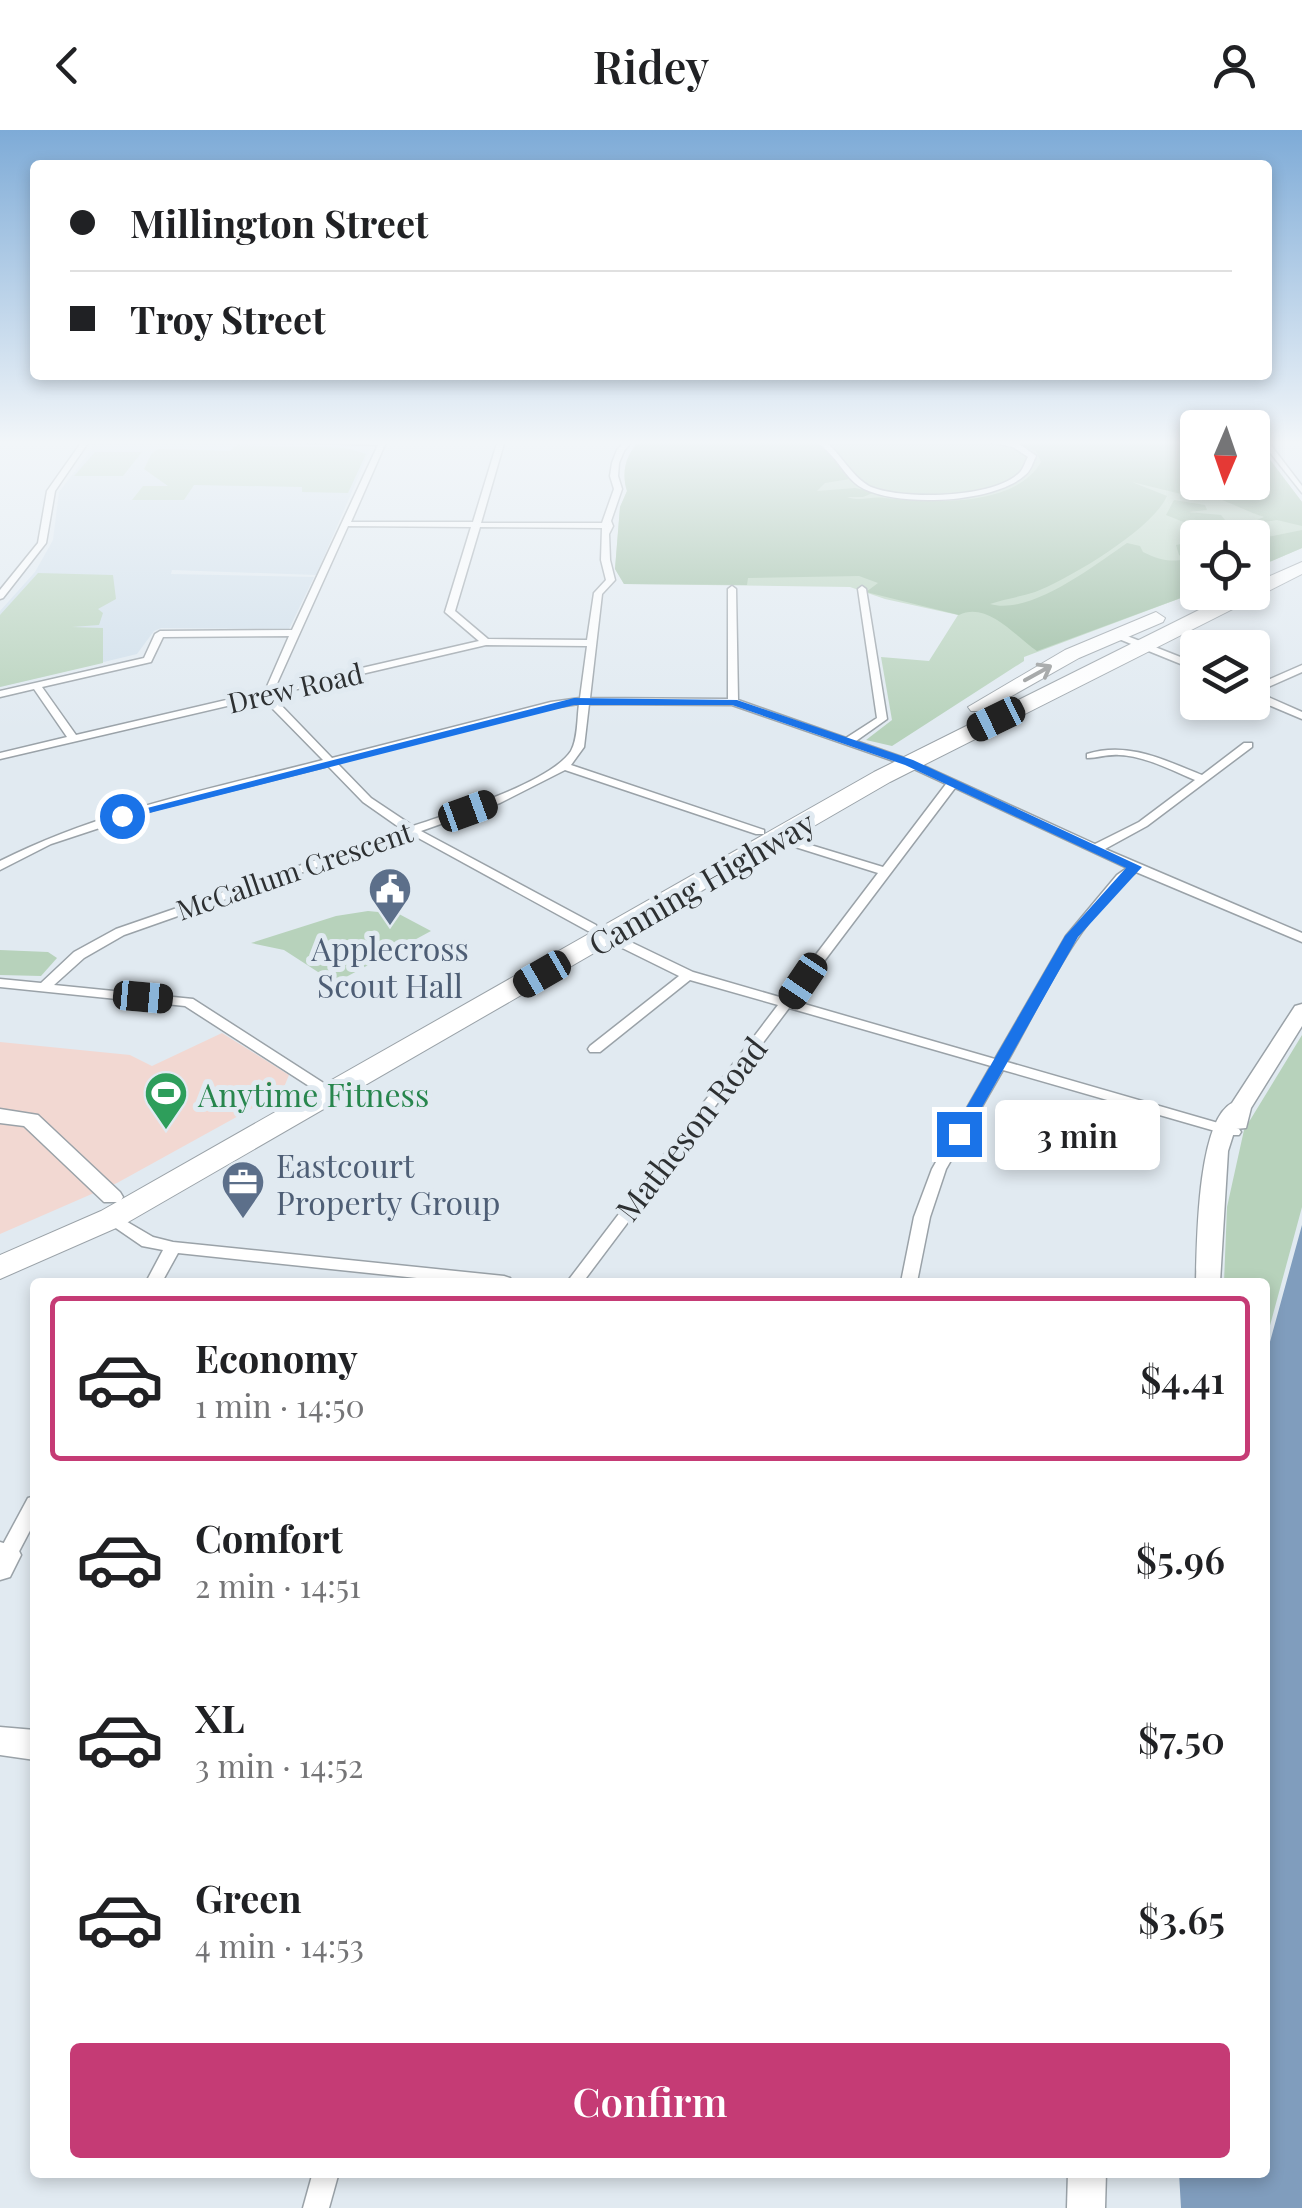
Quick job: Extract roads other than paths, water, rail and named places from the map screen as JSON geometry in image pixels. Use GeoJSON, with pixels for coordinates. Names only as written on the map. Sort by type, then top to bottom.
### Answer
{"type":"FeatureCollection","features":[{"type":"Feature","properties":{"kind":"highway"},"geometry":{"type":"LineString","coordinates":[[1270,571],[1302,558]]}},
{"type":"Feature","properties":{"kind":"highway","name":"Canning Highway"},"geometry":{"type":"LineString","coordinates":[[1270,583],[1302,567]]}},
{"type":"Feature","properties":{"kind":"highway","name":"Canning Highway"},"geometry":{"type":"LineString","coordinates":[[0,1268],[600,932],[897,761],[1044,670],[1180,608]]}},
{"type":"Feature","properties":{"kind":"highway","name":"Canning Highway"},"geometry":{"type":"LineString","coordinates":[[897,761],[1215,610]]}},
{"type":"Feature","properties":{"kind":"highway","name":"Canning Highway"},"geometry":{"type":"LineString","coordinates":[[0,1247],[112,1208]]}},
{"type":"Feature","properties":{"kind":"street"},"geometry":{"type":"LineString","coordinates":[[0,596],[44,537]]}},
{"type":"Feature","properties":{"kind":"street"},"geometry":{"type":"LineString","coordinates":[[340,537],[269,693],[272,702],[366,800],[413,831],[688,975],[1228,1131]]}},
{"type":"Feature","properties":{"kind":"street"},"geometry":{"type":"LineString","coordinates":[[473,537],[450,612],[486,642]]}},
{"type":"Feature","properties":{"kind":"street"},"geometry":{"type":"LineString","coordinates":[[607,537],[603,568],[610,580],[598,593],[579,747],[564,766],[883,871]]}},
{"type":"Feature","properties":{"kind":"street"},"geometry":{"type":"LineString","coordinates":[[0,572],[20,572]]}},
{"type":"Feature","properties":{"kind":"street"},"geometry":{"type":"LineString","coordinates":[[732,589],[734,702]]}},
{"type":"Feature","properties":{"kind":"street"},"geometry":{"type":"LineString","coordinates":[[847,742],[882,719],[862,590]]}},
{"type":"Feature","properties":{"kind":"street"},"geometry":{"type":"LineString","coordinates":[[0,694],[148,660],[160,634],[296,633]]}},
{"type":"Feature","properties":{"kind":"street"},"geometry":{"type":"LineString","coordinates":[[1117,635],[1180,660]]}},
{"type":"Feature","properties":{"kind":"street","name":"Drew Road"},"geometry":{"type":"LineString","coordinates":[[0,756],[486,642],[592,644]]}},
{"type":"Feature","properties":{"kind":"street"},"geometry":{"type":"LineString","coordinates":[[1270,683],[1302,668]]}},
{"type":"Feature","properties":{"kind":"street"},"geometry":{"type":"LineString","coordinates":[[37,687],[73,738]]}},
{"type":"Feature","properties":{"kind":"street"},"geometry":{"type":"LineString","coordinates":[[1270,701],[1302,716]]}},
{"type":"Feature","properties":{"kind":"street"},"geometry":{"type":"LineString","coordinates":[[0,866],[47,842],[122,816],[551,705],[734,702],[897,761],[1136,867],[1302,935]]}},
{"type":"Feature","properties":{"kind":"street"},"geometry":{"type":"LineString","coordinates":[[1095,849],[1144,824],[1248,745]]}},
{"type":"Feature","properties":{"kind":"street"},"geometry":{"type":"LineString","coordinates":[[1091,756],[1100,752],[1140,756],[1203,779]]}},
{"type":"Feature","properties":{"kind":"street","name":"McCallum Crescent"},"geometry":{"type":"LineString","coordinates":[[44,987],[77,956],[120,932],[496,801],[564,766]]}},
{"type":"Feature","properties":{"kind":"street","name":"Matheson Road"},"geometry":{"type":"LineString","coordinates":[[578,1278],[952,784]]}},
{"type":"Feature","properties":{"kind":"street"},"geometry":{"type":"LineString","coordinates":[[909,1278],[928,1196],[998,1064],[1072,936],[1121,878],[1136,867]]}},
{"type":"Feature","properties":{"kind":"street"},"geometry":{"type":"LineString","coordinates":[[596,1049],[688,975]]}},
{"type":"Feature","properties":{"kind":"street"},"geometry":{"type":"LineString","coordinates":[[0,983],[197,1005],[323,1089]]}},
{"type":"Feature","properties":{"kind":"street"},"geometry":{"type":"LineString","coordinates":[[1208,1278],[1212,1204],[1219,1160],[1228,1152],[1228,1131],[1302,1010]]}},
{"type":"Feature","properties":{"kind":"street"},"geometry":{"type":"LineString","coordinates":[[0,1116],[30,1120],[148,1242],[466,1278]]}},
{"type":"Feature","properties":{"kind":"street"},"geometry":{"type":"LineString","coordinates":[[156,1278],[173,1247]]}},
{"type":"Feature","properties":{"kind":"street"},"geometry":{"type":"LineString","coordinates":[[2,1559],[30,1511]]}},
{"type":"Feature","properties":{"kind":"street"},"geometry":{"type":"LineString","coordinates":[[0,1740],[30,1745]]}},
{"type":"Feature","properties":{"kind":"street"},"geometry":{"type":"LineString","coordinates":[[316,2208],[324,2178]]}},
{"type":"Feature","properties":{"kind":"street"},"geometry":{"type":"LineString","coordinates":[[1086,2208],[1087,2178]]}},
{"type":"Feature","properties":{"kind":"water"},"geometry":{"type":"Polygon","coordinates":[[[1302,1225],[1302,2208],[1181,2208],[1179,2178],[1270,2178],[1270,1342],[1302,1225]]]}},
{"type":"Feature","properties":{"kind":"place","name":"Applecross Scout Hall"},"geometry":{"type":"Point","coordinates":[390,927]}},
{"type":"Feature","properties":{"kind":"place","name":"Anytime Fitness"},"geometry":{"type":"Point","coordinates":[166,1131]}},
{"type":"Feature","properties":{"kind":"place","name":"Eastcourt Property Group"},"geometry":{"type":"Point","coordinates":[243,1220]}}]}
